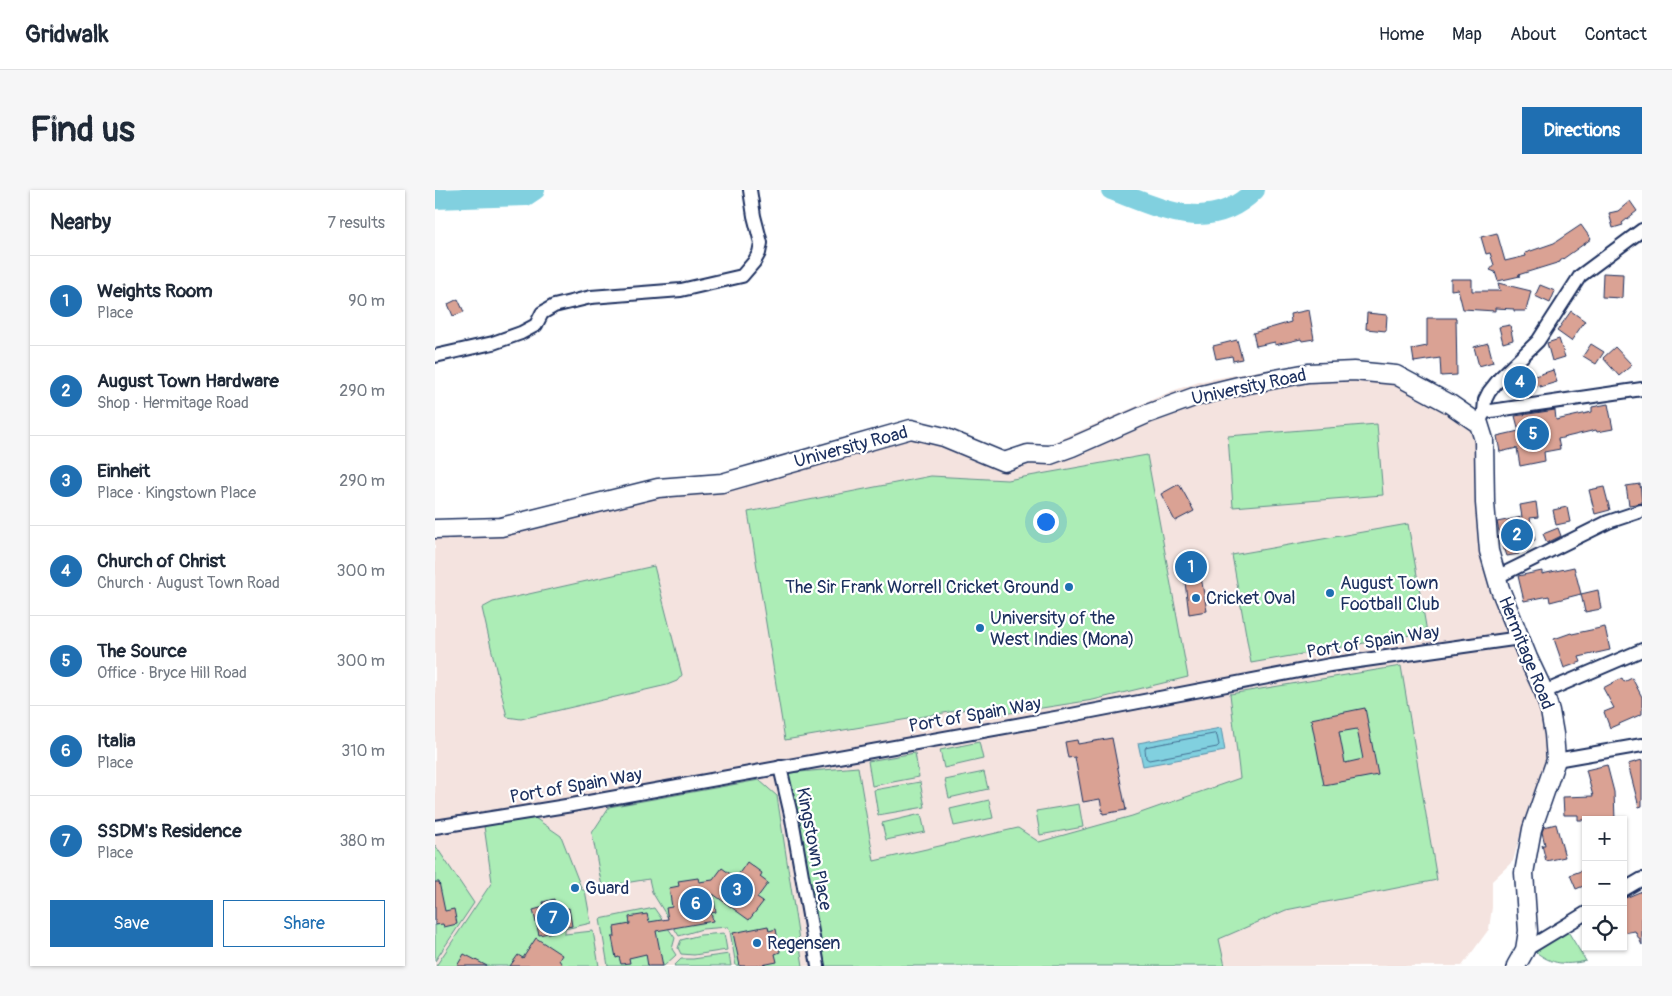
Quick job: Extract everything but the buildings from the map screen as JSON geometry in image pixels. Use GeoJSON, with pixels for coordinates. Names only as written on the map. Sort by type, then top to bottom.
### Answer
{"type":"FeatureCollection","features":[{"type":"Feature","properties":{"kind":"street"},"geometry":{"type":"LineString","coordinates":[[435,356],[493,343],[521,333],[536,324],[542,312],[554,306],[591,297],[681,290],[742,276],[754,262],[759,253],[761,243],[750,190]]}},
{"type":"Feature","properties":{"kind":"street"},"geometry":{"type":"LineString","coordinates":[[1642,230],[1580,276],[1538,341],[1500,378],[1489,392],[1485,400],[1482,418],[1642,389]]}},
{"type":"Feature","properties":{"kind":"street","name":"University Road"},"geometry":{"type":"LineString","coordinates":[[435,529],[501,527],[658,488],[722,483],[911,429],[944,437],[1004,462],[1028,454],[1050,454],[1072,448],[1147,414],[1194,397],[1243,385],[1308,373],[1355,371],[1396,375],[1450,404],[1482,418]]}},
{"type":"Feature","properties":{"kind":"street","name":"Hermitage Road"},"geometry":{"type":"LineString","coordinates":[[1482,418],[1489,551],[1520,638],[1550,710],[1556,760],[1532,829],[1524,873],[1528,931],[1525,950],[1516,966]]}},
{"type":"Feature","properties":{"kind":"street"},"geometry":{"type":"LineString","coordinates":[[1497,577],[1608,522],[1641,511]]}},
{"type":"Feature","properties":{"kind":"street","name":"Port of Spain Way"},"geometry":{"type":"LineString","coordinates":[[435,827],[572,805],[1066,716],[1330,665],[1520,638]]}},
{"type":"Feature","properties":{"kind":"street"},"geometry":{"type":"LineString","coordinates":[[1544,692],[1642,650]]}},
{"type":"Feature","properties":{"kind":"street"},"geometry":{"type":"LineString","coordinates":[[1556,760],[1642,745]]}},
{"type":"Feature","properties":{"kind":"street","name":"Kingstown Place"},"geometry":{"type":"LineString","coordinates":[[780,767],[792,819],[818,966]]}},
{"type":"Feature","properties":{"kind":"street"},"geometry":{"type":"LineString","coordinates":[[1627,888],[1642,879]]}},
{"type":"Feature","properties":{"kind":"street"},"geometry":{"type":"LineString","coordinates":[[1525,950],[1582,915]]}},
{"type":"Feature","properties":{"kind":"shaded area","name":"University of the West Indies (Mona)"},"geometry":{"type":"Polygon","coordinates":[[[1310,366],[1394,375],[1471,409],[1502,569],[1550,687],[1548,768],[1528,808],[1513,861],[1492,881],[1492,907],[1489,929],[1462,966],[435,966],[435,528],[490,526],[720,482],[892,428],[1015,459],[1172,391],[1202,381],[1264,370],[1310,366]]]}},
{"type":"Feature","properties":{"kind":"green space"},"geometry":{"type":"Polygon","coordinates":[[[1377,424],[1383,495],[1233,507],[1228,436],[1377,424]]]}},
{"type":"Feature","properties":{"kind":"green space"},"geometry":{"type":"Polygon","coordinates":[[[1147,455],[1188,677],[1093,700],[997,715],[973,708],[785,740],[748,512],[931,476],[1007,480],[1147,455]]]}},
{"type":"Feature","properties":{"kind":"green space","name":"August Town Football Club"},"geometry":{"type":"Polygon","coordinates":[[[1408,524],[1427,632],[1251,663],[1232,555],[1408,524]]]}},
{"type":"Feature","properties":{"kind":"green space"},"geometry":{"type":"Polygon","coordinates":[[[654,566],[682,675],[677,681],[667,685],[521,719],[507,717],[482,608],[493,602],[654,566]]]}},
{"type":"Feature","properties":{"kind":"green space"},"geometry":{"type":"Polygon","coordinates":[[[1401,666],[1437,880],[1286,910],[1219,939],[1225,966],[825,966],[788,773],[858,767],[874,861],[1018,828],[1039,842],[1132,816],[1240,778],[1230,694],[1401,666]]]}},
{"type":"Feature","properties":{"kind":"green space"},"geometry":{"type":"Polygon","coordinates":[[[979,742],[983,759],[944,768],[940,750],[979,742]]]}},
{"type":"Feature","properties":{"kind":"green space"},"geometry":{"type":"Polygon","coordinates":[[[915,753],[919,777],[872,786],[868,761],[915,753]]]}},
{"type":"Feature","properties":{"kind":"green space"},"geometry":{"type":"Polygon","coordinates":[[[984,772],[988,789],[949,798],[945,780],[984,772]]]}},
{"type":"Feature","properties":{"kind":"green space"},"geometry":{"type":"Polygon","coordinates":[[[759,780],[777,796],[803,966],[736,966],[728,927],[702,929],[679,936],[652,892],[649,879],[602,887],[592,833],[609,807],[759,780]]]}},
{"type":"Feature","properties":{"kind":"green space"},"geometry":{"type":"Polygon","coordinates":[[[920,782],[925,807],[878,815],[874,790],[920,782]]]}},
{"type":"Feature","properties":{"kind":"green space"},"geometry":{"type":"Polygon","coordinates":[[[989,800],[993,818],[954,826],[950,809],[989,800]]]}},
{"type":"Feature","properties":{"kind":"green space"},"geometry":{"type":"Polygon","coordinates":[[[1079,804],[1083,827],[1040,835],[1036,811],[1079,804]]]}},
{"type":"Feature","properties":{"kind":"green space"},"geometry":{"type":"Polygon","coordinates":[[[921,814],[925,832],[886,840],[882,823],[921,814]]]}},
{"type":"Feature","properties":{"kind":"green space"},"geometry":{"type":"Polygon","coordinates":[[[535,818],[561,836],[582,890],[585,890],[591,923],[565,929],[565,934],[593,931],[599,966],[436,966],[492,882],[484,826],[535,818]]]}},
{"type":"Feature","properties":{"kind":"green space"},"geometry":{"type":"Polygon","coordinates":[[[435,845],[474,903],[435,961],[435,845]]]}},
{"type":"Feature","properties":{"kind":"green space"},"geometry":{"type":"Polygon","coordinates":[[[654,908],[675,938],[672,949],[676,955],[664,966],[608,966],[600,919],[654,908]]]}},
{"type":"Feature","properties":{"kind":"green space"},"geometry":{"type":"Polygon","coordinates":[[[1564,925],[1586,961],[1557,962],[1544,957],[1531,948],[1564,925]]]}},
{"type":"Feature","properties":{"kind":"green space"},"geometry":{"type":"Polygon","coordinates":[[[724,933],[727,950],[694,955],[681,954],[678,948],[681,940],[700,935],[724,933]]]}},
{"type":"Feature","properties":{"kind":"green space"},"geometry":{"type":"Polygon","coordinates":[[[729,954],[731,966],[674,966],[681,959],[729,954]]]}},
{"type":"Feature","properties":{"kind":"water"},"geometry":{"type":"Polygon","coordinates":[[[1221,728],[1225,751],[1143,766],[1138,743],[1221,728]]]}},
{"type":"Feature","properties":{"kind":"waterway"},"geometry":{"type":"LineString","coordinates":[[435,199],[526,196],[535,190]]}},
{"type":"Feature","properties":{"kind":"waterway"},"geometry":{"type":"LineString","coordinates":[[1111,190],[1167,210],[1203,215],[1221,212],[1238,204],[1255,190]]}},
{"type":"Feature","properties":{"kind":"place","name":"Church of Christ"},"geometry":{"type":"Point","coordinates":[1520,382]}},
{"type":"Feature","properties":{"kind":"place","name":"The Source"},"geometry":{"type":"Point","coordinates":[1533,434]}},
{"type":"Feature","properties":{"kind":"place","name":"August Town Hardware"},"geometry":{"type":"Point","coordinates":[1517,535]}},
{"type":"Feature","properties":{"kind":"place","name":"Weights Room"},"geometry":{"type":"Point","coordinates":[1191,567]}},
{"type":"Feature","properties":{"kind":"place","name":"The Sir Frank Worrell Cricket Ground"},"geometry":{"type":"Point","coordinates":[1069,587]}},
{"type":"Feature","properties":{"kind":"place","name":"August Town Football Club"},"geometry":{"type":"Point","coordinates":[1330,593]}},
{"type":"Feature","properties":{"kind":"place","name":"Cricket Oval"},"geometry":{"type":"Point","coordinates":[1196,598]}},
{"type":"Feature","properties":{"kind":"place","name":"University of the West Indies (Mona)"},"geometry":{"type":"Point","coordinates":[980,628]}},
{"type":"Feature","properties":{"kind":"place","name":"Guard"},"geometry":{"type":"Point","coordinates":[575,888]}},
{"type":"Feature","properties":{"kind":"place","name":"Einheit"},"geometry":{"type":"Point","coordinates":[737,890]}},
{"type":"Feature","properties":{"kind":"place","name":"Italia"},"geometry":{"type":"Point","coordinates":[696,904]}},
{"type":"Feature","properties":{"kind":"place","name":"SSDM's Residence"},"geometry":{"type":"Point","coordinates":[553,918]}},
{"type":"Feature","properties":{"kind":"place","name":"Regensen"},"geometry":{"type":"Point","coordinates":[757,943]}}]}
